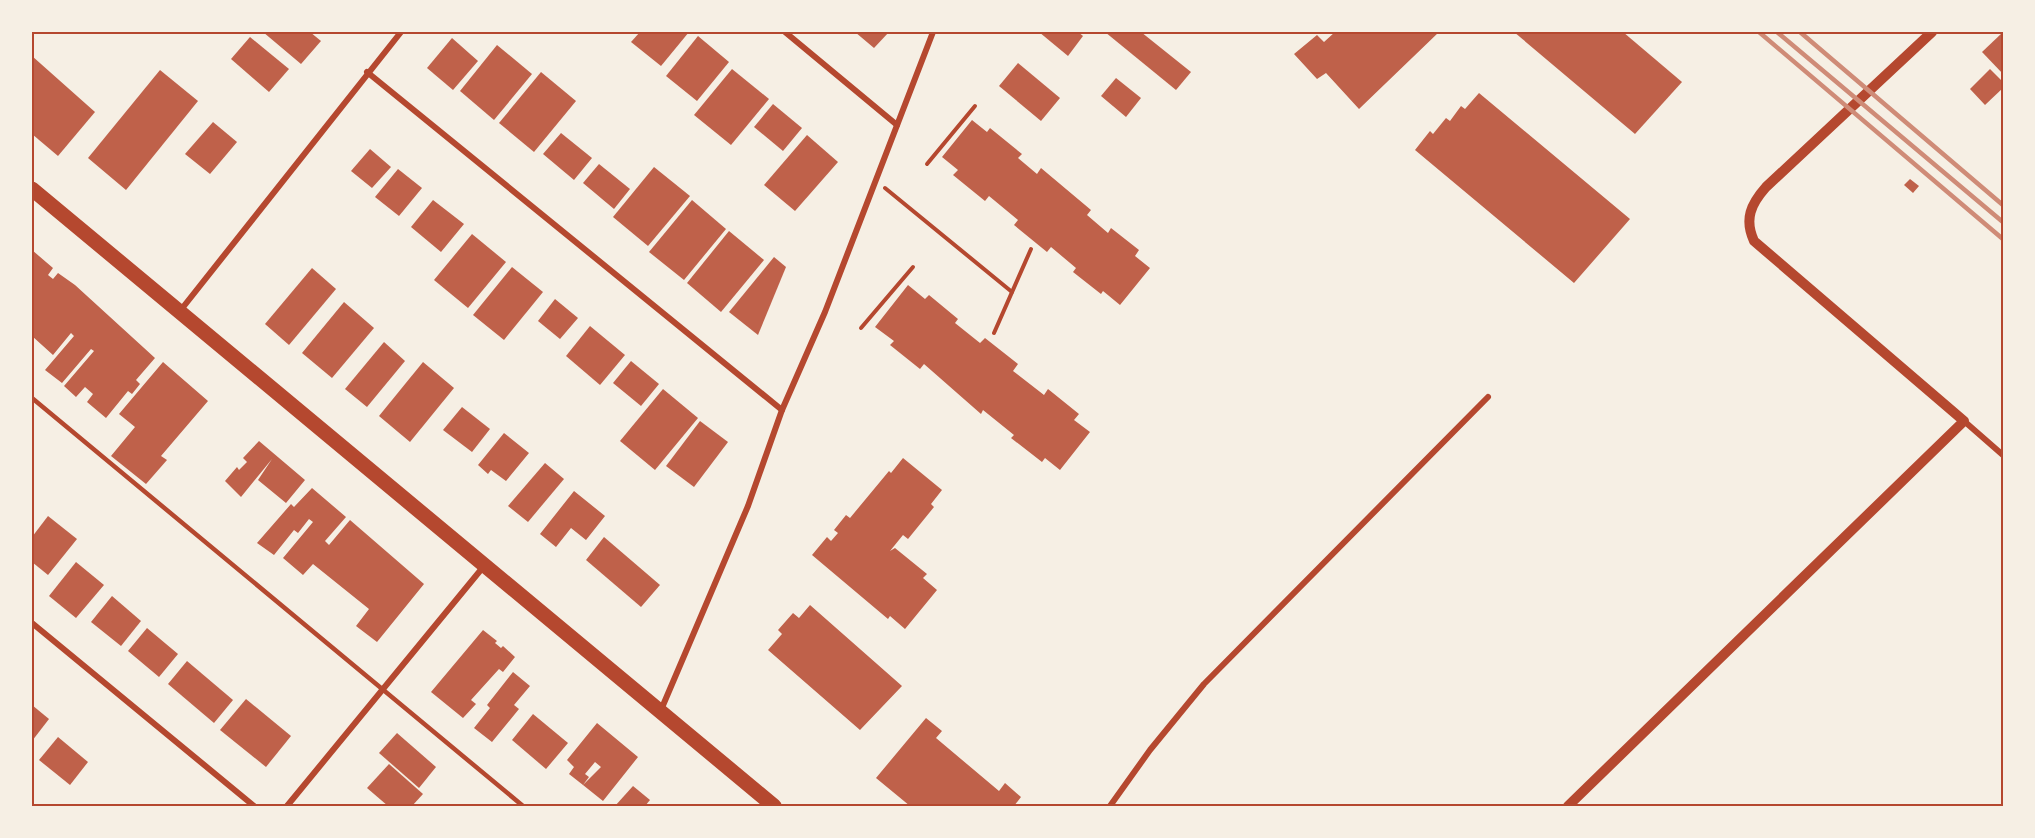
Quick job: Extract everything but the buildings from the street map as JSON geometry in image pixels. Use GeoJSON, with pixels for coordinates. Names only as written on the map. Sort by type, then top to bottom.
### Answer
{"type":"FeatureCollection","features":[{"type":"Feature","properties":{"kind":"main road"},"geometry":{"type":"LineString","coordinates":[[32,189],[774,807]]}},
{"type":"Feature","properties":{"kind":"street"},"geometry":{"type":"LineString","coordinates":[[180,312],[367,72],[401,32]]}},
{"type":"Feature","properties":{"kind":"street"},"geometry":{"type":"LineString","coordinates":[[785,32],[897,125]]}},
{"type":"Feature","properties":{"kind":"street"},"geometry":{"type":"LineString","coordinates":[[660,712],[748,506],[782,411],[825,312],[933,32]]}},
{"type":"Feature","properties":{"kind":"street"},"geometry":{"type":"LineString","coordinates":[[1932,32],[1753,201],[1749,231],[1754,241],[2004,456]]}},
{"type":"Feature","properties":{"kind":"street"},"geometry":{"type":"LineString","coordinates":[[367,72],[782,411]]}},
{"type":"Feature","properties":{"kind":"street"},"geometry":{"type":"LineString","coordinates":[[1110,807],[1154,745],[1204,684],[1488,396]]}},
{"type":"Feature","properties":{"kind":"street"},"geometry":{"type":"LineString","coordinates":[[1568,807],[1964,421]]}},
{"type":"Feature","properties":{"kind":"street"},"geometry":{"type":"LineString","coordinates":[[287,807],[383,692],[484,565]]}},
{"type":"Feature","properties":{"kind":"street"},"geometry":{"type":"LineString","coordinates":[[32,623],[254,807]]}},
{"type":"Feature","properties":{"kind":"lane"},"geometry":{"type":"LineString","coordinates":[[32,398],[523,807]]}},
{"type":"Feature","properties":{"kind":"path"},"geometry":{"type":"LineString","coordinates":[[927,164],[975,106]]}},
{"type":"Feature","properties":{"kind":"path"},"geometry":{"type":"LineString","coordinates":[[876,181],[1012,292]]}},
{"type":"Feature","properties":{"kind":"path"},"geometry":{"type":"LineString","coordinates":[[994,333],[1030,249]]}},
{"type":"Feature","properties":{"kind":"path"},"geometry":{"type":"LineString","coordinates":[[861,328],[913,267]]}},
{"type":"Feature","properties":{"kind":"railway"},"geometry":{"type":"LineString","coordinates":[[1759,32],[2004,240]]}},
{"type":"Feature","properties":{"kind":"railway"},"geometry":{"type":"LineString","coordinates":[[1777,32],[2004,223]]}},
{"type":"Feature","properties":{"kind":"railway"},"geometry":{"type":"LineString","coordinates":[[1800,32],[2004,206]]}}]}
